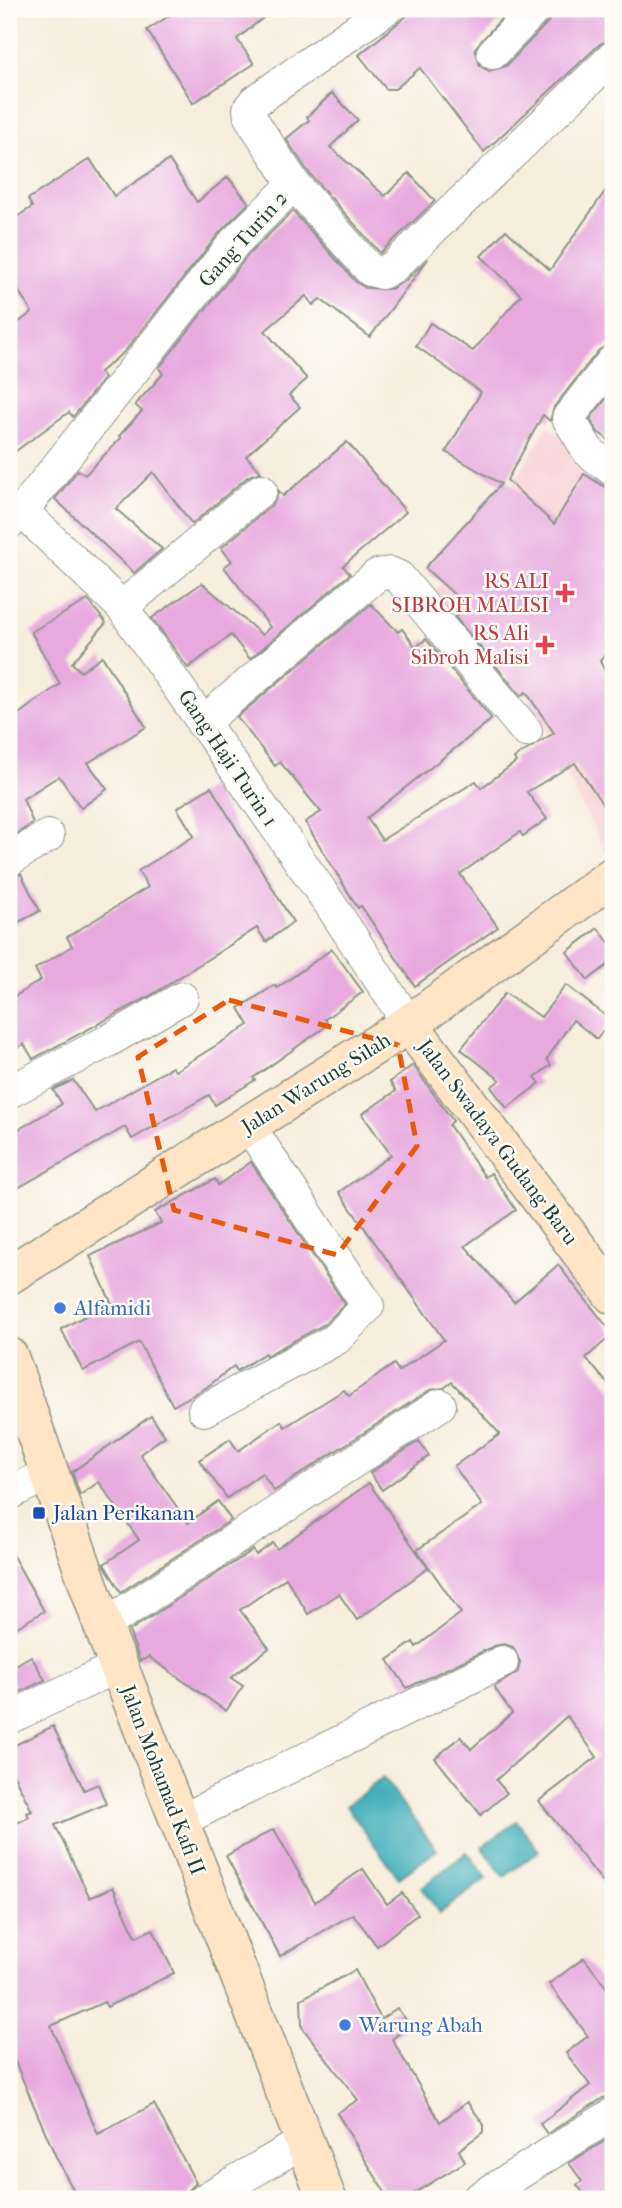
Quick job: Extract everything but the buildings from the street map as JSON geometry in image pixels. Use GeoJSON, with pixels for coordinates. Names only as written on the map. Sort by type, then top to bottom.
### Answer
{"type":"FeatureCollection","features":[{"type":"Feature","properties":{"kind":"street"},"geometry":{"type":"LineString","coordinates":[[293,184],[250,117],[249,109],[254,102],[386,9]]}},
{"type":"Feature","properties":{"kind":"street"},"geometry":{"type":"LineString","coordinates":[[493,53],[535,9]]}},
{"type":"Feature","properties":{"kind":"street","name":"Gang Turin 2"},"geometry":{"type":"LineString","coordinates":[[15,517],[234,242],[293,184],[370,270],[382,273],[393,267],[613,57]]}},
{"type":"Feature","properties":{"kind":"street"},"geometry":{"type":"LineString","coordinates":[[613,361],[568,418],[589,452],[613,470]]}},
{"type":"Feature","properties":{"kind":"street"},"geometry":{"type":"LineString","coordinates":[[122,607],[261,490]]}},
{"type":"Feature","properties":{"kind":"street","name":"Gang Haji Turin 1"},"geometry":{"type":"LineString","coordinates":[[15,517],[122,607],[409,1024]]}},
{"type":"Feature","properties":{"kind":"street"},"geometry":{"type":"LineString","coordinates":[[202,723],[377,575],[390,573],[399,577],[526,731]]}},
{"type":"Feature","properties":{"kind":"street"},"geometry":{"type":"LineString","coordinates":[[9,860],[48,836]]}},
{"type":"Feature","properties":{"kind":"street","name":"Jalan Warung Silah"},"geometry":{"type":"LineString","coordinates":[[9,1275],[409,1024],[608,891]]}},
{"type":"Feature","properties":{"kind":"street"},"geometry":{"type":"LineString","coordinates":[[9,1092],[182,998]]}},
{"type":"Feature","properties":{"kind":"street","name":"Jalan Swadaya Gudang Baru"},"geometry":{"type":"LineString","coordinates":[[409,1024],[613,1294]]}},
{"type":"Feature","properties":{"kind":"street"},"geometry":{"type":"LineString","coordinates":[[204,1410],[336,1339],[369,1306],[249,1126]]}},
{"type":"Feature","properties":{"kind":"street","name":"Jalan Mohamad Kafi II"},"geometry":{"type":"LineString","coordinates":[[9,1357],[27,1484],[103,1626],[180,1821],[297,2146],[327,2199]]}},
{"type":"Feature","properties":{"kind":"street"},"geometry":{"type":"LineString","coordinates":[[103,1626],[440,1405]]}},
{"type":"Feature","properties":{"kind":"street"},"geometry":{"type":"LineString","coordinates":[[180,1821],[502,1662]]}},
{"type":"Feature","properties":{"kind":"street"},"geometry":{"type":"LineString","coordinates":[[9,1718],[119,1666]]}},
{"type":"Feature","properties":{"kind":"street"},"geometry":{"type":"LineString","coordinates":[[478,2199],[613,2114]]}},
{"type":"Feature","properties":{"kind":"street"},"geometry":{"type":"LineString","coordinates":[[497,2199],[613,2130]]}},
{"type":"Feature","properties":{"kind":"street"},"geometry":{"type":"LineString","coordinates":[[205,2199],[297,2146]]}},
{"type":"Feature","properties":{"kind":"highlighted area"},"geometry":{"type":"Polygon","coordinates":[[[229,1000],[398,1045],[417,1146],[337,1255],[174,1210],[138,1057],[229,1000]]]}},
{"type":"Feature","properties":{"kind":"shaded area","name":"RS Ali Sibroh Malisi"},"geometry":{"type":"Polygon","coordinates":[[[547,426],[613,466],[613,847],[606,853],[524,690],[429,599],[497,512],[547,426]]]}},
{"type":"Feature","properties":{"kind":"water"},"geometry":{"type":"Polygon","coordinates":[[[383,1778],[437,1850],[399,1878],[346,1806],[383,1778]]]}},
{"type":"Feature","properties":{"kind":"water"},"geometry":{"type":"Polygon","coordinates":[[[517,1821],[539,1851],[504,1877],[482,1847],[517,1821]]]}},
{"type":"Feature","properties":{"kind":"water"},"geometry":{"type":"Polygon","coordinates":[[[467,1852],[487,1878],[440,1913],[421,1888],[467,1852]]]}},
{"type":"Feature","properties":{"kind":"place","name":"RS ALI SIBROH MALISI"},"geometry":{"type":"Point","coordinates":[565,593]}},
{"type":"Feature","properties":{"kind":"place","name":"RS Ali Sibroh Malisi"},"geometry":{"type":"Point","coordinates":[545,645]}},
{"type":"Feature","properties":{"kind":"place","name":"Alfamidi"},"geometry":{"type":"Point","coordinates":[60,1308]}},
{"type":"Feature","properties":{"kind":"place","name":"Jalan Perikanan"},"geometry":{"type":"Point","coordinates":[39,1513]}},
{"type":"Feature","properties":{"kind":"place","name":"Warung Abah"},"geometry":{"type":"Point","coordinates":[345,2025]}}]}
